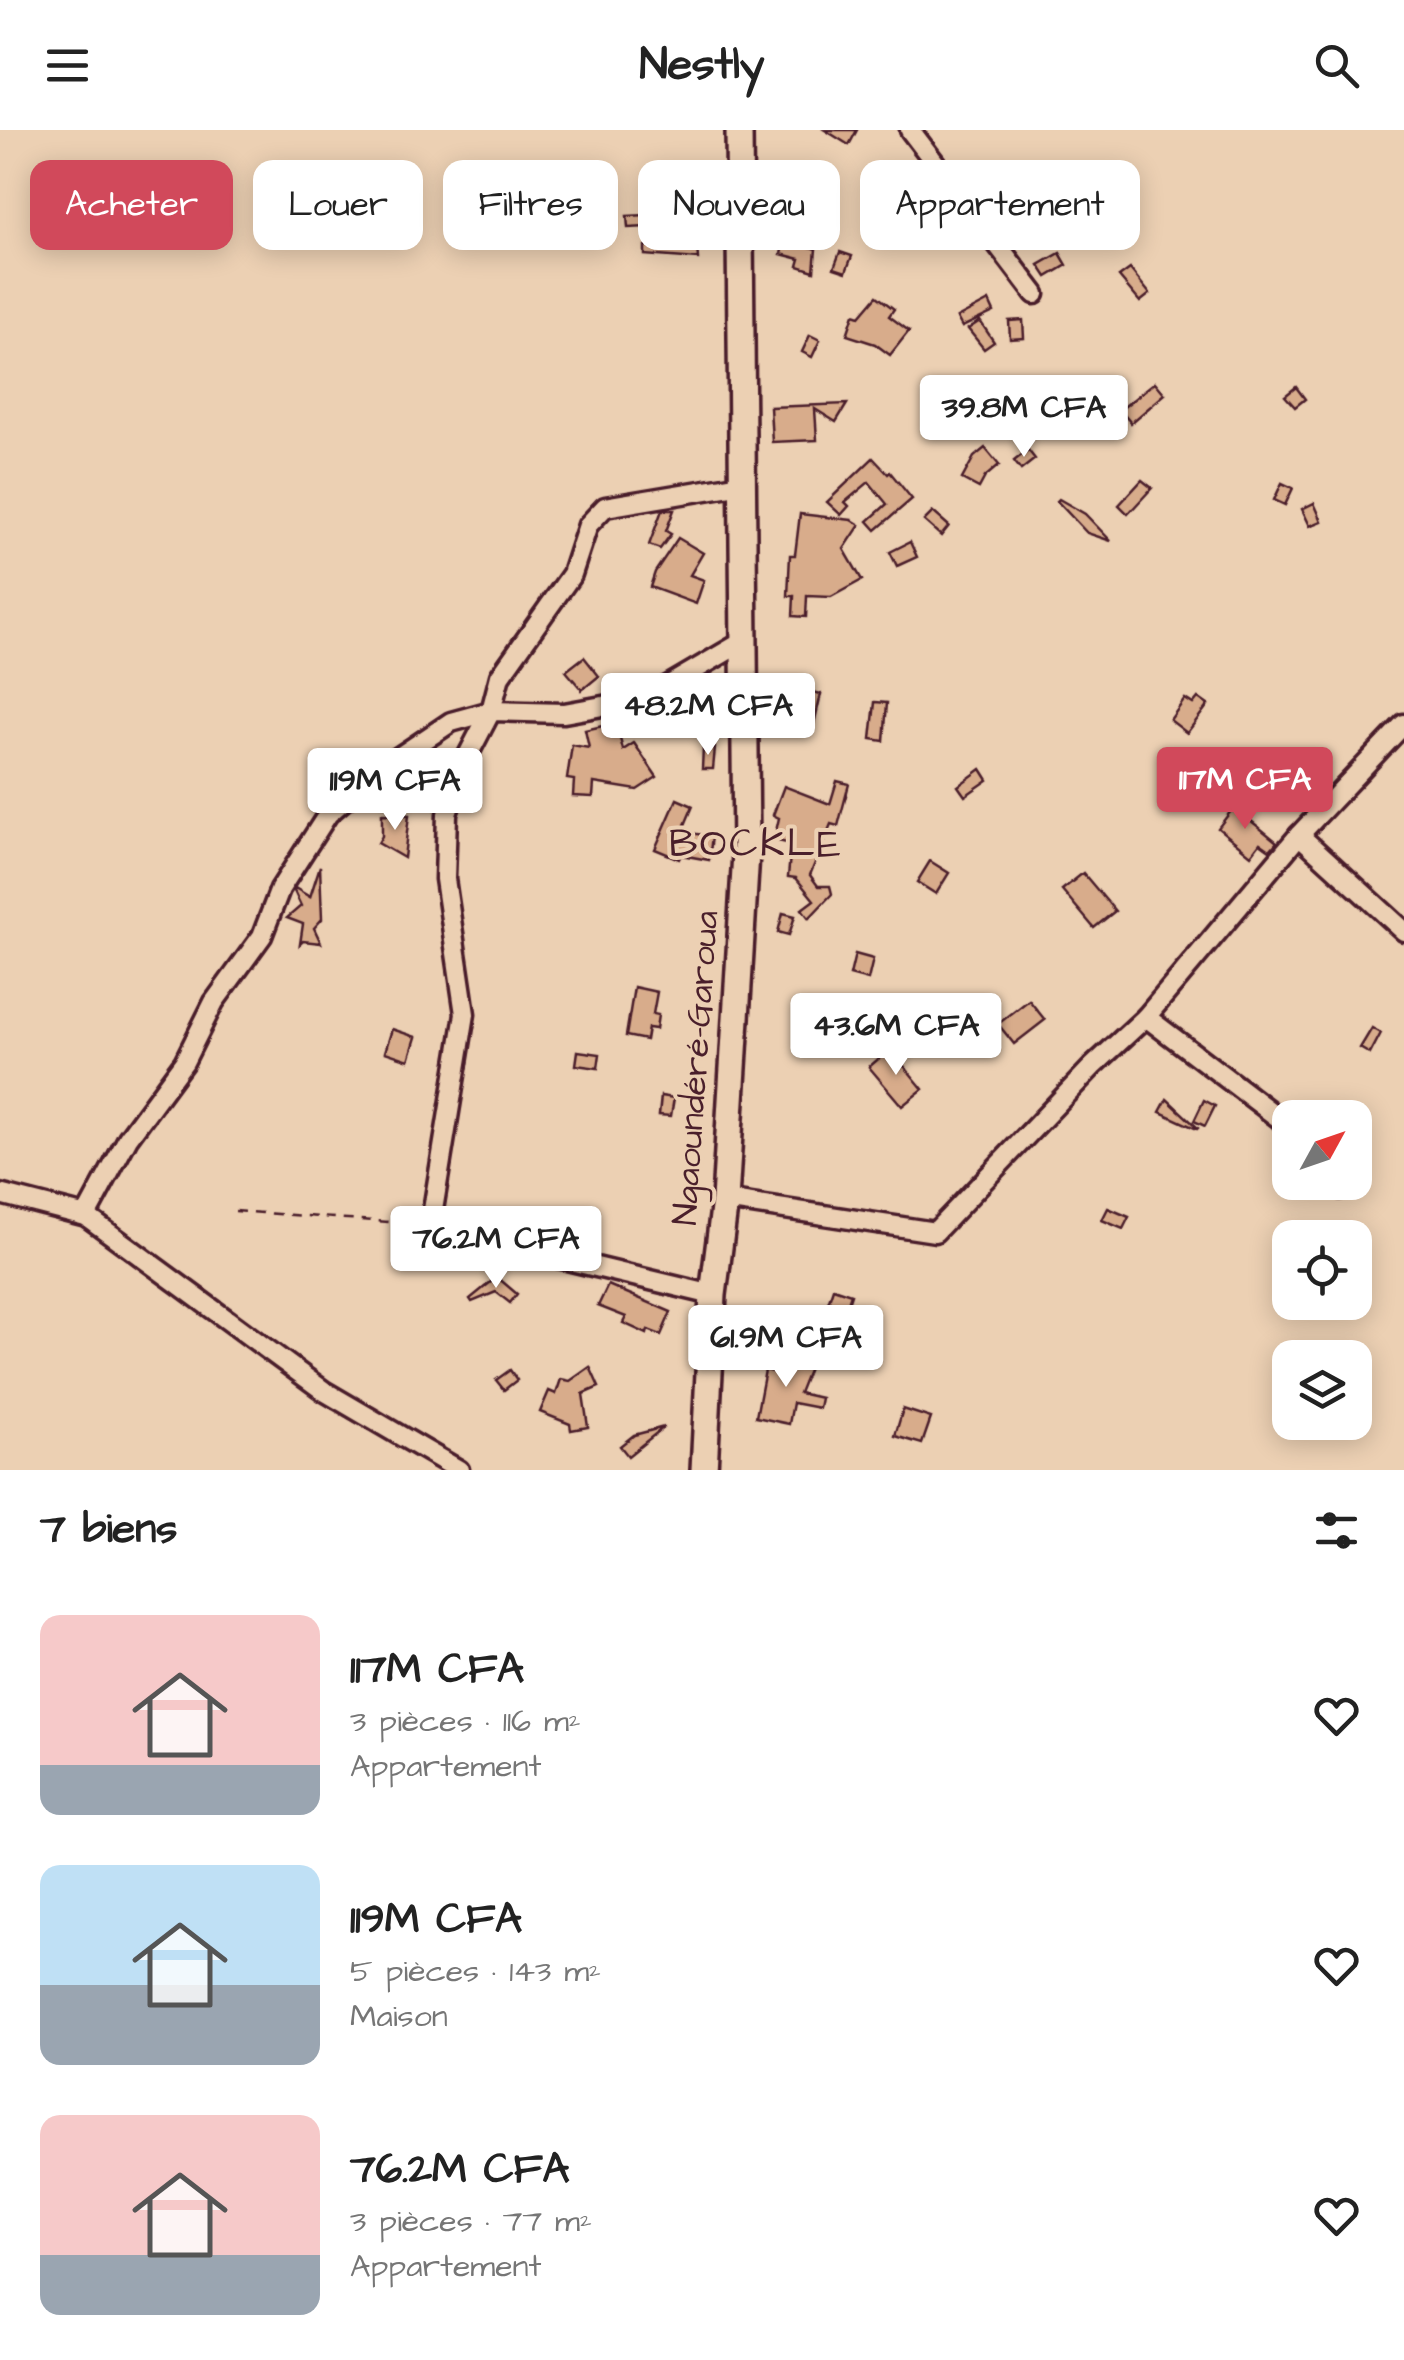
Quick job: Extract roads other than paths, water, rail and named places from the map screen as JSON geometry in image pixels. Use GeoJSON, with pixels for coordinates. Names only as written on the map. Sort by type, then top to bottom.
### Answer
{"type":"FeatureCollection","features":[{"type":"Feature","properties":{"kind":"highway","name":"Ngaoundéré-Garoua"},"geometry":{"type":"LineString","coordinates":[[704,1470],[746,853],[738,130]]}},
{"type":"Feature","properties":{"kind":"street"},"geometry":{"type":"LineString","coordinates":[[910,130],[1035,294]]}},
{"type":"Feature","properties":{"kind":"street"},"geometry":{"type":"LineString","coordinates":[[713,1295],[436,1226],[433,1210],[465,1014],[445,879],[446,814],[490,710],[500,676],[572,574],[588,525],[606,507],[742,484]]}},
{"type":"Feature","properties":{"kind":"street"},"geometry":{"type":"LineString","coordinates":[[86,1216],[128,1138],[184,1062],[214,1002],[262,936],[280,890],[328,814],[381,770],[451,722],[490,710],[564,713],[647,698],[744,641]]}},
{"type":"Feature","properties":{"kind":"street"},"geometry":{"type":"LineString","coordinates":[[725,1200],[935,1232],[1092,1067],[1146,1017],[1298,834],[1404,724]]}},
{"type":"Feature","properties":{"kind":"street"},"geometry":{"type":"LineString","coordinates":[[1298,834],[1404,931]]}},
{"type":"Feature","properties":{"kind":"street"},"geometry":{"type":"LineString","coordinates":[[1146,1017],[1272,1113]]}},
{"type":"Feature","properties":{"kind":"street"},"geometry":{"type":"LineString","coordinates":[[0,1194],[86,1216],[324,1392],[458,1470]]}},
{"type":"Feature","properties":{"kind":"district","name":"BOCKLE"},"geometry":{"type":"Point","coordinates":[756,844]}}]}
